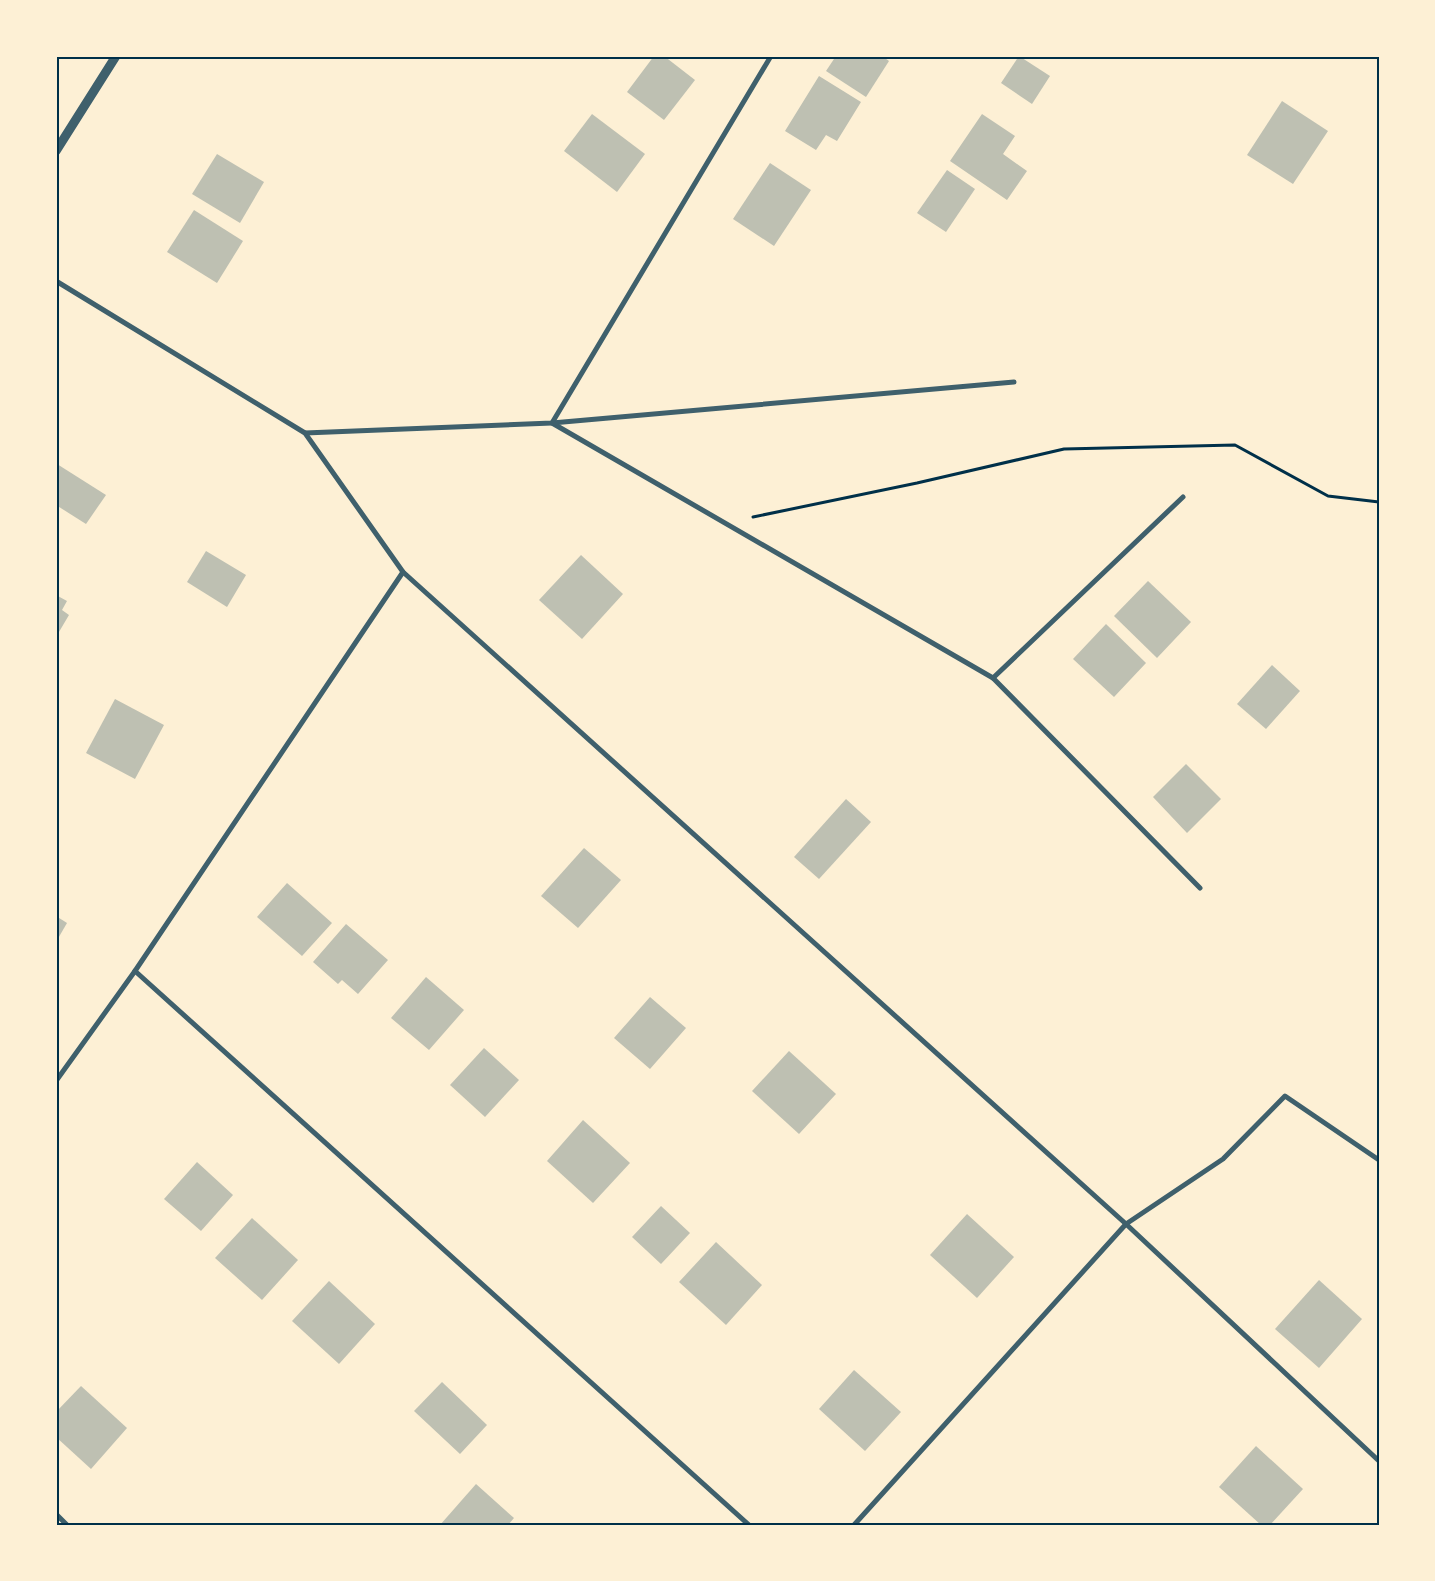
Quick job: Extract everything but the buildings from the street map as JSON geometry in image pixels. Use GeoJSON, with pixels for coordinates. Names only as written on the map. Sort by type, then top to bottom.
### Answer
{"type":"FeatureCollection","features":[{"type":"Feature","properties":{"kind":"street"},"geometry":{"type":"LineString","coordinates":[[56,151],[116,56]]}},
{"type":"Feature","properties":{"kind":"street"},"geometry":{"type":"LineString","coordinates":[[552,423],[771,56]]}},
{"type":"Feature","properties":{"kind":"street"},"geometry":{"type":"LineString","coordinates":[[56,281],[305,433],[403,572],[1126,1224],[1379,1461]]}},
{"type":"Feature","properties":{"kind":"street"},"geometry":{"type":"LineString","coordinates":[[305,433],[552,423],[1014,382]]}},
{"type":"Feature","properties":{"kind":"street"},"geometry":{"type":"LineString","coordinates":[[552,423],[993,678],[1200,888]]}},
{"type":"Feature","properties":{"kind":"street"},"geometry":{"type":"LineString","coordinates":[[993,678],[1183,497]]}},
{"type":"Feature","properties":{"kind":"street"},"geometry":{"type":"LineString","coordinates":[[56,1081],[136,971],[403,572]]}},
{"type":"Feature","properties":{"kind":"street"},"geometry":{"type":"LineString","coordinates":[[136,971],[750,1525]]}},
{"type":"Feature","properties":{"kind":"street"},"geometry":{"type":"LineString","coordinates":[[854,1525],[1126,1224],[1223,1159],[1285,1096],[1379,1160]]}},
{"type":"Feature","properties":{"kind":"street"},"geometry":{"type":"LineString","coordinates":[[56,1514],[67,1525]]}},
{"type":"Feature","properties":{"kind":"path"},"geometry":{"type":"LineString","coordinates":[[725,523],[917,483],[1064,449],[1235,445],[1328,496],[1379,502]]}}]}
